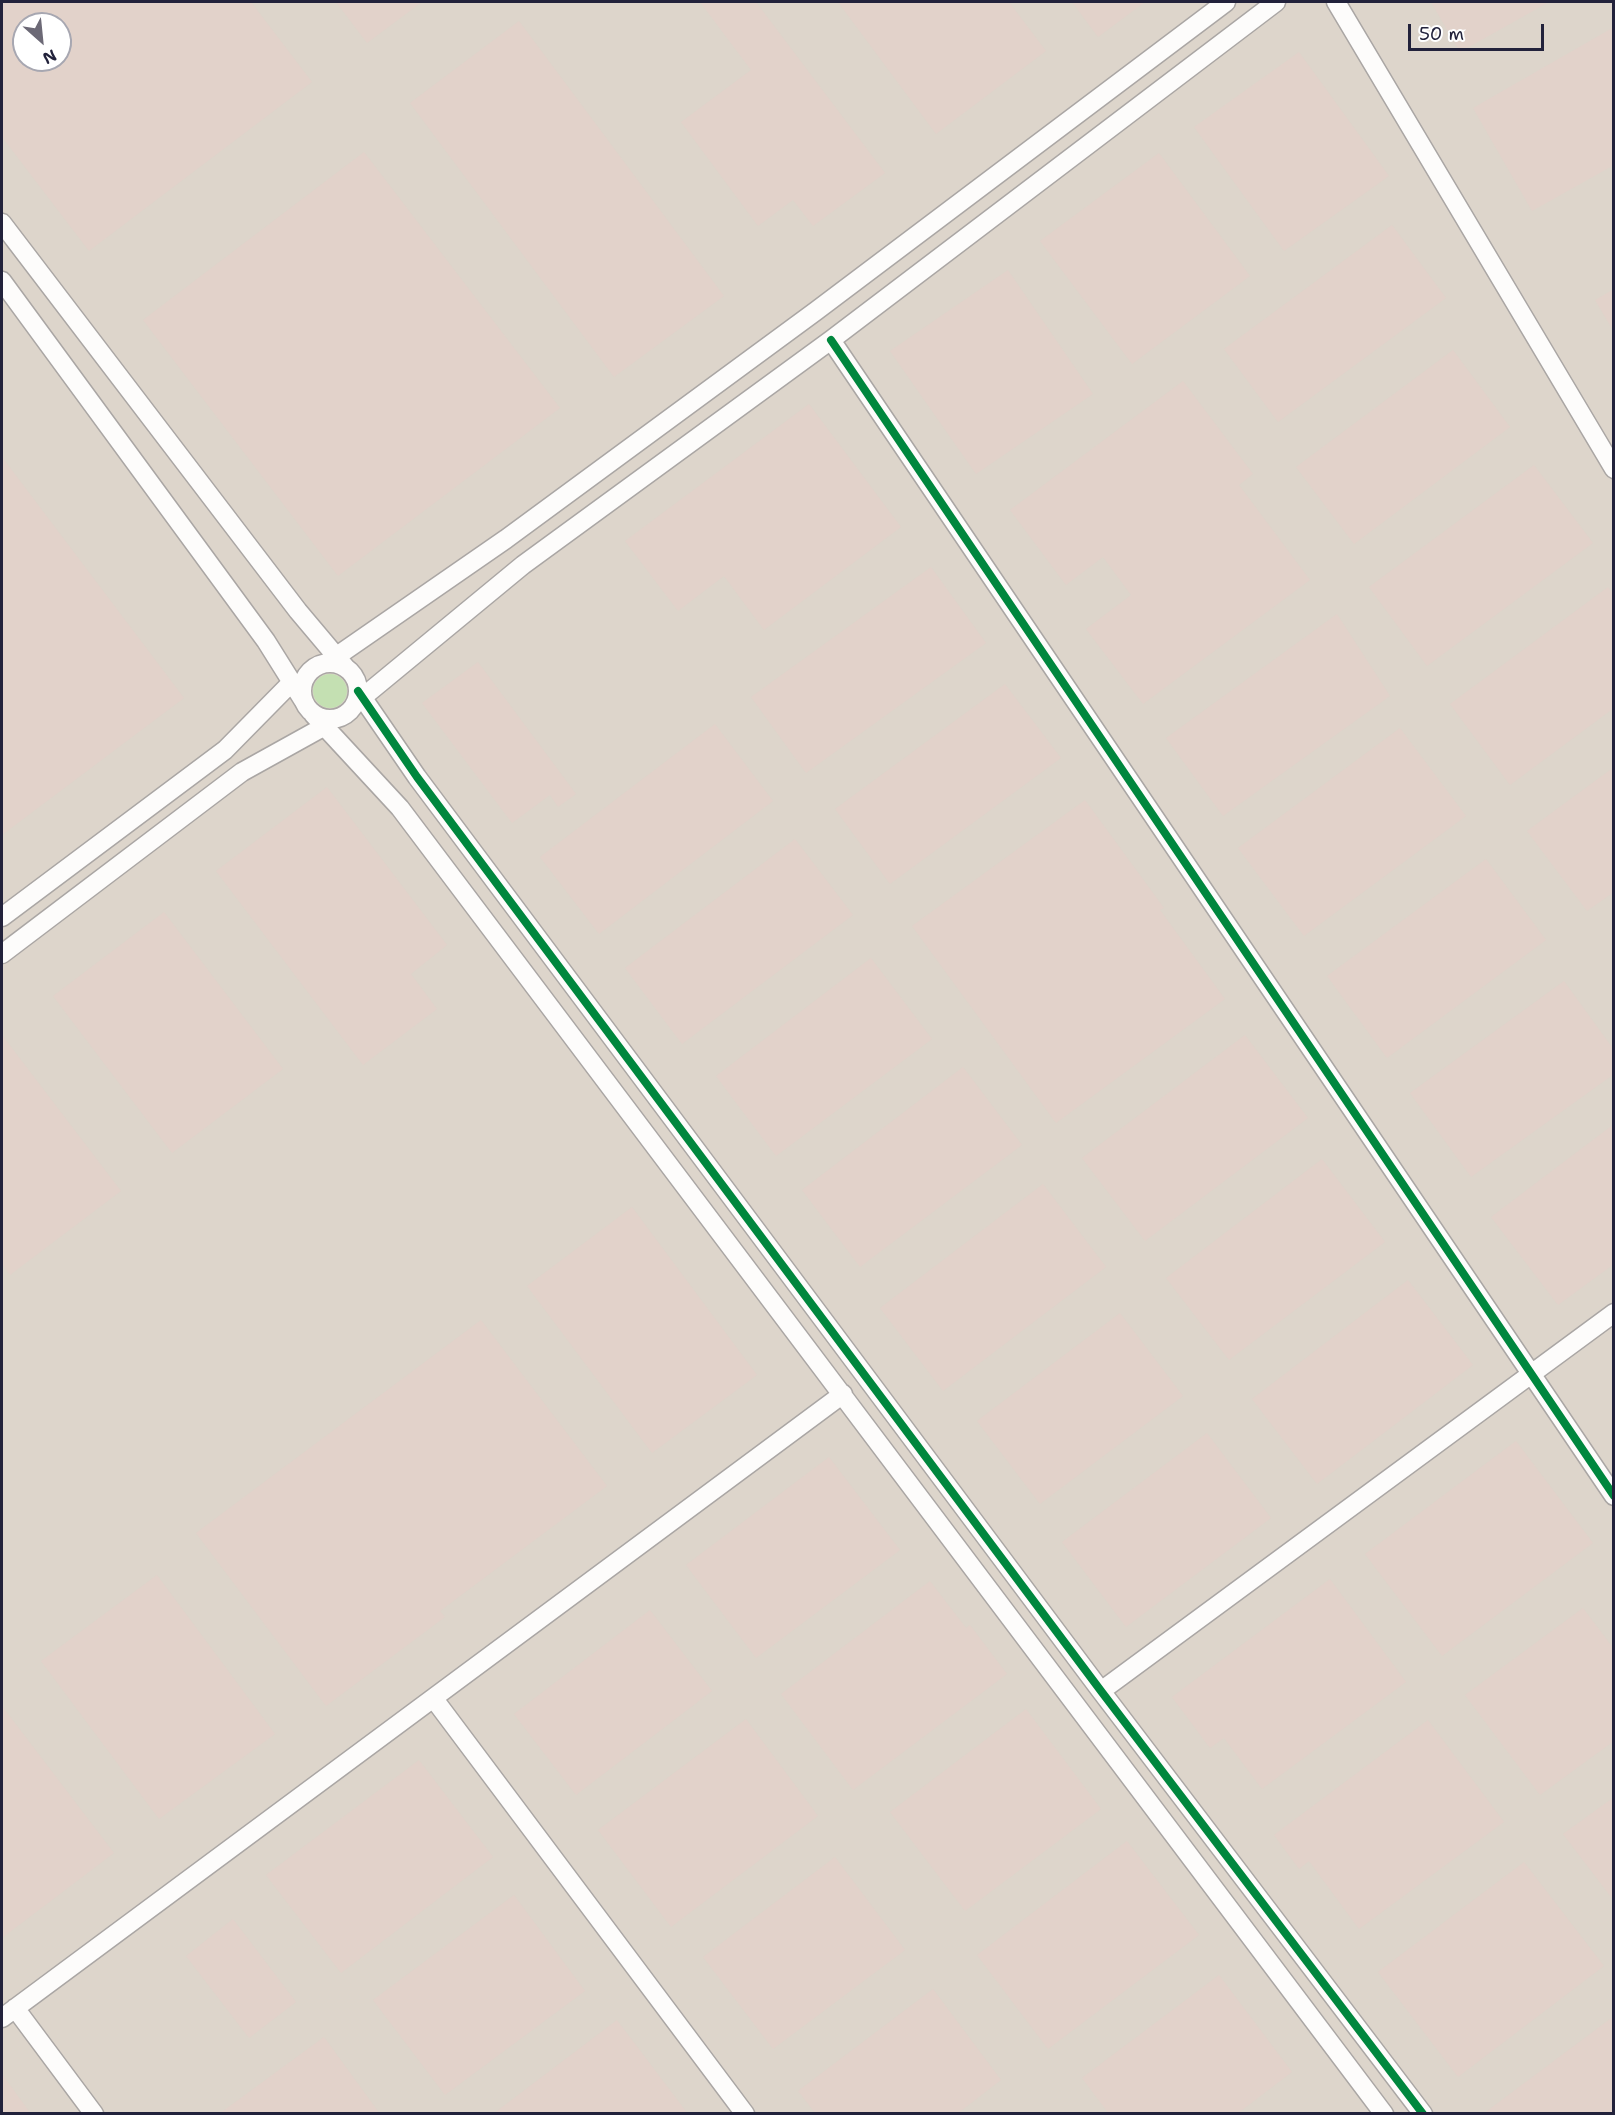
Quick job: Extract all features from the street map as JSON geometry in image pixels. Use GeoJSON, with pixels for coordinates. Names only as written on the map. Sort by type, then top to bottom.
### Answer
{"type":"FeatureCollection","features":[{"type":"Feature","properties":{"kind":"street"},"geometry":{"type":"LineString","coordinates":[[314,714],[303,683],[313,668],[342,662],[816,311],[1226,2]]}},
{"type":"Feature","properties":{"kind":"street"},"geometry":{"type":"LineString","coordinates":[[314,714],[330,719],[347,714],[361,694],[523,565],[831,340],[1276,2]]}},
{"type":"Feature","properties":{"kind":"street"},"geometry":{"type":"LineString","coordinates":[[1336,2],[1614,469]]}},
{"type":"Feature","properties":{"kind":"street"},"geometry":{"type":"LineString","coordinates":[[2,223],[298,611],[342,662],[417,777],[1101,1691],[1423,2114]]}},
{"type":"Feature","properties":{"kind":"street"},"geometry":{"type":"LineString","coordinates":[[2,281],[266,641],[291,684],[314,714],[400,808],[1384,2114]]}},
{"type":"Feature","properties":{"kind":"street"},"geometry":{"type":"LineString","coordinates":[[831,340],[1614,1496]]}},
{"type":"Feature","properties":{"kind":"street"},"geometry":{"type":"LineString","coordinates":[[2,917],[225,750],[291,684]]}},
{"type":"Feature","properties":{"kind":"street"},"geometry":{"type":"LineString","coordinates":[[2,954],[242,772],[314,714]]}},
{"type":"Feature","properties":{"kind":"street"},"geometry":{"type":"LineString","coordinates":[[1101,1691],[1614,1313]]}},
{"type":"Feature","properties":{"kind":"street"},"geometry":{"type":"LineString","coordinates":[[94,2114],[8,2013],[843,1394]]}},
{"type":"Feature","properties":{"kind":"street"},"geometry":{"type":"LineString","coordinates":[[434,1699],[745,2114]]}},
{"type":"Feature","properties":{"kind":"shaded area"},"geometry":{"type":"Polygon","coordinates":[[[2,2],[1613,2],[1613,2113],[2,2113],[2,2]]]}},
{"type":"Feature","properties":{"kind":"green space"},"geometry":{"type":"Polygon","coordinates":[[[330,674],[342,679],[347,691],[342,703],[330,708],[318,703],[313,691],[318,679],[330,674]]]}},
{"type":"Feature","properties":{"kind":"building"},"geometry":{"type":"Polygon","coordinates":[[[2,2],[251,2],[312,82],[89,251],[2,137],[2,2]]]}},
{"type":"Feature","properties":{"kind":"building"},"geometry":{"type":"Polygon","coordinates":[[[336,2],[422,2],[367,43],[336,2]]]}},
{"type":"Feature","properties":{"kind":"building"},"geometry":{"type":"Polygon","coordinates":[[[700,2],[756,2],[885,173],[813,226],[793,200],[758,226],[681,122],[751,70],[700,2]]]}},
{"type":"Feature","properties":{"kind":"building"},"geometry":{"type":"Polygon","coordinates":[[[838,2],[1009,2],[1046,51],[936,134],[838,2]]]}},
{"type":"Feature","properties":{"kind":"building"},"geometry":{"type":"Polygon","coordinates":[[[1072,2],[1145,2],[1098,37],[1072,2]]]}},
{"type":"Feature","properties":{"kind":"building"},"geometry":{"type":"Polygon","coordinates":[[[1431,2],[1549,2],[1460,52],[1431,2]]]}},
{"type":"Feature","properties":{"kind":"building"},"geometry":{"type":"Polygon","coordinates":[[[519,21],[724,296],[614,377],[410,103],[519,21]]]}},
{"type":"Feature","properties":{"kind":"building"},"geometry":{"type":"Polygon","coordinates":[[[1614,27],[1614,165],[1532,211],[1473,108],[1614,27]]]}},
{"type":"Feature","properties":{"kind":"building"},"geometry":{"type":"Polygon","coordinates":[[[1299,52],[1389,176],[1284,251],[1194,127],[1299,52]]]}},
{"type":"Feature","properties":{"kind":"building"},"geometry":{"type":"Polygon","coordinates":[[[364,152],[560,408],[338,576],[143,320],[364,152]]]}},
{"type":"Feature","properties":{"kind":"building"},"geometry":{"type":"Polygon","coordinates":[[[1159,153],[1250,276],[1132,364],[1040,241],[1159,153]]]}},
{"type":"Feature","properties":{"kind":"building"},"geometry":{"type":"Polygon","coordinates":[[[1392,225],[1446,298],[1278,422],[1224,349],[1392,225]]]}},
{"type":"Feature","properties":{"kind":"building"},"geometry":{"type":"Polygon","coordinates":[[[1008,270],[1093,394],[976,474],[890,351],[1008,270]]]}},
{"type":"Feature","properties":{"kind":"building"},"geometry":{"type":"Polygon","coordinates":[[[1614,289],[1614,332],[1595,300],[1614,289]]]}},
{"type":"Feature","properties":{"kind":"building"},"geometry":{"type":"Polygon","coordinates":[[[1453,350],[1510,427],[1354,544],[1296,467],[1453,350]]]}},
{"type":"Feature","properties":{"kind":"building"},"geometry":{"type":"Polygon","coordinates":[[[1183,381],[1253,474],[1239,485],[1310,580],[1143,704],[1086,629],[1131,595],[1103,557],[1066,585],[1010,510],[1183,381]]]}},
{"type":"Feature","properties":{"kind":"building"},"geometry":{"type":"Polygon","coordinates":[[[809,404],[901,527],[764,630],[724,576],[678,611],[625,541],[809,404]]]}},
{"type":"Feature","properties":{"kind":"building"},"geometry":{"type":"Polygon","coordinates":[[[2,457],[184,698],[2,835],[2,457]]]}},
{"type":"Feature","properties":{"kind":"building"},"geometry":{"type":"Polygon","coordinates":[[[1534,465],[1593,543],[1427,666],[1369,587],[1534,465]]]}},
{"type":"Feature","properties":{"kind":"building"},"geometry":{"type":"Polygon","coordinates":[[[931,567],[986,643],[806,773],[751,697],[931,567]]]}},
{"type":"Feature","properties":{"kind":"building"},"geometry":{"type":"Polygon","coordinates":[[[1608,587],[1614,595],[1614,708],[1510,785],[1450,704],[1608,587]]]}},
{"type":"Feature","properties":{"kind":"building"},"geometry":{"type":"Polygon","coordinates":[[[1337,614],[1390,696],[1223,816],[1166,738],[1337,614]]]}},
{"type":"Feature","properties":{"kind":"building"},"geometry":{"type":"Polygon","coordinates":[[[478,662],[576,794],[558,807],[550,795],[512,823],[422,703],[478,662]]]}},
{"type":"Feature","properties":{"kind":"building"},"geometry":{"type":"Polygon","coordinates":[[[1005,684],[1061,758],[890,884],[835,809],[1005,684]]]}},
{"type":"Feature","properties":{"kind":"building"},"geometry":{"type":"Polygon","coordinates":[[[715,724],[773,801],[599,934],[540,857],[715,724]]]}},
{"type":"Feature","properties":{"kind":"building"},"geometry":{"type":"Polygon","coordinates":[[[1400,728],[1466,816],[1304,936],[1238,848],[1400,728]]]}},
{"type":"Feature","properties":{"kind":"building"},"geometry":{"type":"Polygon","coordinates":[[[1614,767],[1614,892],[1587,911],[1527,831],[1614,767]]]}},
{"type":"Feature","properties":{"kind":"building"},"geometry":{"type":"Polygon","coordinates":[[[327,787],[447,945],[411,974],[437,1009],[363,1065],[216,871],[327,787]]]}},
{"type":"Feature","properties":{"kind":"building"},"geometry":{"type":"Polygon","coordinates":[[[1085,800],[1164,908],[1160,910],[1225,999],[1056,1123],[912,926],[1085,800]]]}},
{"type":"Feature","properties":{"kind":"building"},"geometry":{"type":"Polygon","coordinates":[[[795,839],[853,915],[682,1044],[625,968],[795,839]]]}},
{"type":"Feature","properties":{"kind":"building"},"geometry":{"type":"Polygon","coordinates":[[[1486,859],[1546,940],[1387,1058],[1327,976],[1486,859]]]}},
{"type":"Feature","properties":{"kind":"building"},"geometry":{"type":"Polygon","coordinates":[[[164,912],[283,1069],[172,1153],[53,996],[164,912]]]}},
{"type":"Feature","properties":{"kind":"building"},"geometry":{"type":"Polygon","coordinates":[[[871,958],[932,1039],[776,1156],[716,1076],[871,958]]]}},
{"type":"Feature","properties":{"kind":"building"},"geometry":{"type":"Polygon","coordinates":[[[1564,981],[1614,1050],[1614,1074],[1471,1177],[1410,1093],[1564,981]]]}},
{"type":"Feature","properties":{"kind":"building"},"geometry":{"type":"Polygon","coordinates":[[[2,1035],[121,1191],[10,1275],[2,1264],[2,1035]]]}},
{"type":"Feature","properties":{"kind":"building"},"geometry":{"type":"Polygon","coordinates":[[[1245,1035],[1308,1118],[1145,1241],[1082,1158],[1245,1035]]]}},
{"type":"Feature","properties":{"kind":"building"},"geometry":{"type":"Polygon","coordinates":[[[963,1067],[1022,1145],[860,1267],[802,1190],[963,1067]]]}},
{"type":"Feature","properties":{"kind":"building"},"geometry":{"type":"Polygon","coordinates":[[[1614,1124],[1614,1264],[1558,1305],[1491,1217],[1614,1124]]]}},
{"type":"Feature","properties":{"kind":"building"},"geometry":{"type":"Polygon","coordinates":[[[1322,1159],[1385,1242],[1229,1360],[1166,1278],[1322,1159]]]}},
{"type":"Feature","properties":{"kind":"building"},"geometry":{"type":"Polygon","coordinates":[[[1043,1184],[1106,1267],[943,1391],[880,1308],[1043,1184]]]}},
{"type":"Feature","properties":{"kind":"building"},"geometry":{"type":"Polygon","coordinates":[[[632,1207],[757,1375],[652,1453],[527,1286],[632,1207]]]}},
{"type":"Feature","properties":{"kind":"building"},"geometry":{"type":"Polygon","coordinates":[[[1408,1280],[1473,1365],[1317,1484],[1252,1399],[1408,1280]]]}},
{"type":"Feature","properties":{"kind":"building"},"geometry":{"type":"Polygon","coordinates":[[[1120,1313],[1183,1396],[1040,1504],[977,1421],[1120,1313]]]}},
{"type":"Feature","properties":{"kind":"building"},"geometry":{"type":"Polygon","coordinates":[[[481,1320],[607,1486],[440,1611],[445,1617],[326,1706],[196,1533],[481,1320]]]}},
{"type":"Feature","properties":{"kind":"building"},"geometry":{"type":"Polygon","coordinates":[[[1207,1433],[1271,1518],[1126,1627],[1062,1542],[1207,1433]]]}},
{"type":"Feature","properties":{"kind":"building"},"geometry":{"type":"Polygon","coordinates":[[[1516,1441],[1593,1543],[1442,1656],[1365,1554],[1516,1441]]]}},
{"type":"Feature","properties":{"kind":"building"},"geometry":{"type":"Polygon","coordinates":[[[829,1457],[900,1550],[756,1658],[686,1565],[829,1457]]]}},
{"type":"Feature","properties":{"kind":"building"},"geometry":{"type":"Polygon","coordinates":[[[157,1575],[275,1734],[159,1819],[41,1661],[157,1575]]]}},
{"type":"Feature","properties":{"kind":"building"},"geometry":{"type":"Polygon","coordinates":[[[1330,1579],[1406,1682],[1262,1789],[1224,1738],[1210,1748],[1172,1697],[1330,1579]]]}},
{"type":"Feature","properties":{"kind":"building"},"geometry":{"type":"Polygon","coordinates":[[[930,1581],[966,1628],[970,1625],[1007,1674],[853,1790],[781,1694],[930,1581]]]}},
{"type":"Feature","properties":{"kind":"building"},"geometry":{"type":"Polygon","coordinates":[[[1583,1608],[1614,1649],[1614,1741],[1540,1795],[1465,1695],[1583,1608]]]}},
{"type":"Feature","properties":{"kind":"building"},"geometry":{"type":"Polygon","coordinates":[[[650,1610],[712,1691],[576,1795],[514,1714],[650,1610]]]}},
{"type":"Feature","properties":{"kind":"building"},"geometry":{"type":"Polygon","coordinates":[[[2,1706],[114,1853],[2,1938],[2,1706]]]}},
{"type":"Feature","properties":{"kind":"building"},"geometry":{"type":"Polygon","coordinates":[[[1026,1709],[1101,1809],[965,1911],[890,1812],[1026,1709]]]}},
{"type":"Feature","properties":{"kind":"building"},"geometry":{"type":"Polygon","coordinates":[[[746,1719],[818,1816],[671,1927],[598,1830],[746,1719]]]}},
{"type":"Feature","properties":{"kind":"building"},"geometry":{"type":"Polygon","coordinates":[[[1428,1720],[1504,1822],[1359,1929],[1309,1861],[1299,1869],[1274,1835],[1428,1720]]]}},
{"type":"Feature","properties":{"kind":"building"},"geometry":{"type":"Polygon","coordinates":[[[419,1760],[493,1857],[341,1973],[266,1875],[419,1760]]]}},
{"type":"Feature","properties":{"kind":"building"},"geometry":{"type":"Polygon","coordinates":[[[1614,1797],[1614,1901],[1563,1834],[1614,1797]]]}},
{"type":"Feature","properties":{"kind":"building"},"geometry":{"type":"Polygon","coordinates":[[[1127,1841],[1199,1935],[1048,2049],[977,1955],[1127,1841]]]}},
{"type":"Feature","properties":{"kind":"building"},"geometry":{"type":"Polygon","coordinates":[[[835,1857],[905,1950],[773,2049],[703,1957],[835,1857]]]}},
{"type":"Feature","properties":{"kind":"building"},"geometry":{"type":"Polygon","coordinates":[[[1524,1862],[1604,1966],[1458,2077],[1378,1972],[1524,1862]]]}},
{"type":"Feature","properties":{"kind":"building"},"geometry":{"type":"Polygon","coordinates":[[[514,1895],[585,1991],[445,2095],[373,2000],[514,1895]]]}},
{"type":"Feature","properties":{"kind":"building"},"geometry":{"type":"Polygon","coordinates":[[[233,1919],[296,2002],[249,2038],[186,1956],[233,1919]]]}},
{"type":"Feature","properties":{"kind":"building"},"geometry":{"type":"Polygon","coordinates":[[[1219,1975],[1292,2072],[1237,2114],[1109,2114],[1082,2078],[1219,1975]]]}},
{"type":"Feature","properties":{"kind":"building"},"geometry":{"type":"Polygon","coordinates":[[[933,1989],[1001,2080],[957,2114],[816,2114],[798,2091],[933,1989]]]}},
{"type":"Feature","properties":{"kind":"building"},"geometry":{"type":"Polygon","coordinates":[[[1614,2016],[1614,2114],[1483,2114],[1614,2016]]]}},
{"type":"Feature","properties":{"kind":"building"},"geometry":{"type":"Polygon","coordinates":[[[617,2020],[688,2114],[493,2114],[617,2020]]]}},
{"type":"Feature","properties":{"kind":"building"},"geometry":{"type":"Polygon","coordinates":[[[324,2037],[380,2114],[219,2114],[324,2037]]]}},
{"type":"Feature","properties":{"kind":"building"},"geometry":{"type":"Polygon","coordinates":[[[2,2074],[31,2114],[2,2114],[2,2074]]]}},
{"type":"Feature","properties":{"kind":"cycle path"},"geometry":{"type":"LineString","coordinates":[[831,340],[1614,1496]]}},
{"type":"Feature","properties":{"kind":"cycle path"},"geometry":{"type":"LineString","coordinates":[[358,691],[417,777],[1101,1691],[1423,2114]]}}]}
